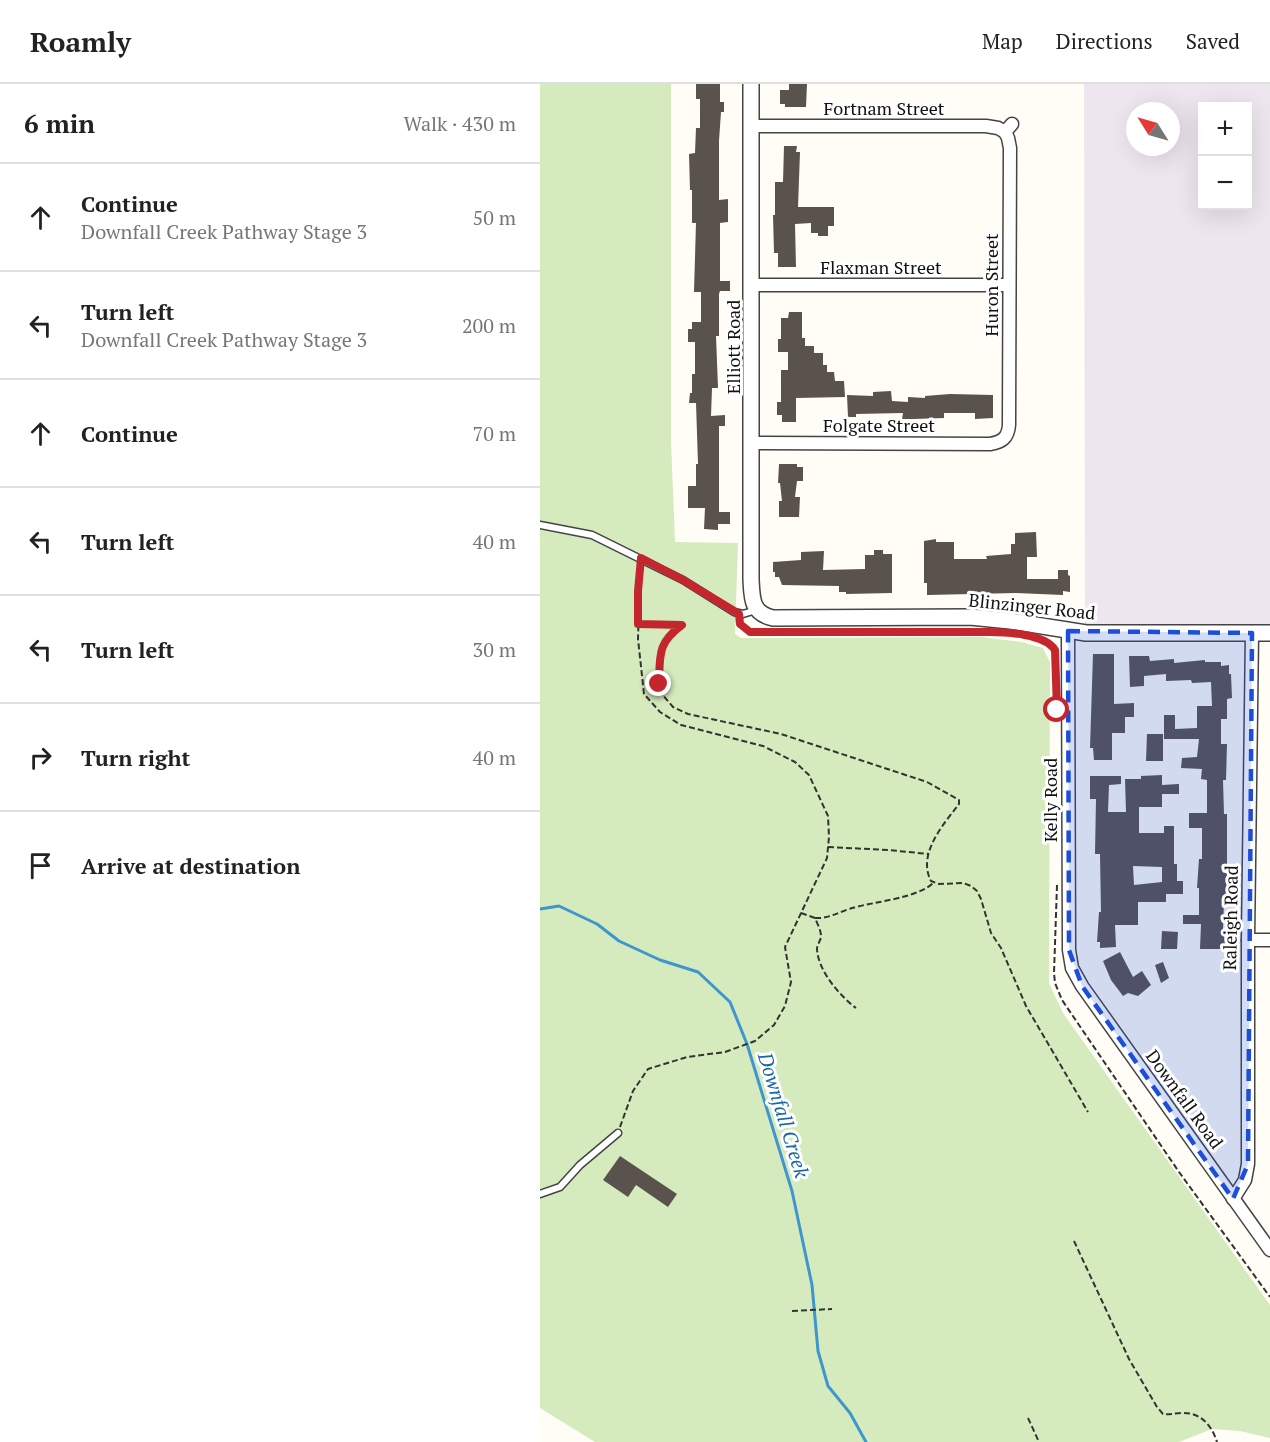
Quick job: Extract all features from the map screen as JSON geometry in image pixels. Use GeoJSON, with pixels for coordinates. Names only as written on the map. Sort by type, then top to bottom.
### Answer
{"type":"FeatureCollection","features":[{"type":"Feature","properties":{"kind":"street","name":"Elliott Road"},"geometry":{"type":"LineString","coordinates":[[752,84],[752,596],[756,609]]}},
{"type":"Feature","properties":{"kind":"street","name":"Fortnam Street"},"geometry":{"type":"LineString","coordinates":[[751,126],[986,126],[1009,128]]}},
{"type":"Feature","properties":{"kind":"street","name":"Huron Street"},"geometry":{"type":"LineString","coordinates":[[1005,438],[1009,425],[1009,128]]}},
{"type":"Feature","properties":{"kind":"street","name":"Flaxman Street"},"geometry":{"type":"LineString","coordinates":[[752,285],[1010,285]]}},
{"type":"Feature","properties":{"kind":"street","name":"Folgate Street"},"geometry":{"type":"LineString","coordinates":[[753,443],[990,444],[1005,438]]}},
{"type":"Feature","properties":{"kind":"street","name":"Blinzinger Road"},"geometry":{"type":"LineString","coordinates":[[756,609],[772,618],[970,617],[1068,631],[1104,633],[1270,633]]}},
{"type":"Feature","properties":{"kind":"street","name":"Kelly Road"},"geometry":{"type":"LineString","coordinates":[[1068,631],[1069,950],[1072,968]]}},
{"type":"Feature","properties":{"kind":"street","name":"Raleigh Road"},"geometry":{"type":"LineString","coordinates":[[1233,1199],[1245,1180],[1248,1164],[1252,633]]}},
{"type":"Feature","properties":{"kind":"street"},"geometry":{"type":"LineString","coordinates":[[1248,940],[1270,940]]}},
{"type":"Feature","properties":{"kind":"street","name":"Downfall Road"},"geometry":{"type":"LineString","coordinates":[[1072,968],[1082,986],[1270,1250]]}},
{"type":"Feature","properties":{"kind":"lane"},"geometry":{"type":"LineString","coordinates":[[540,525],[592,535],[683,580],[739,614],[756,609]]}},
{"type":"Feature","properties":{"kind":"lane"},"geometry":{"type":"LineString","coordinates":[[540,1194],[560,1187],[580,1165],[618,1132]]}},
{"type":"Feature","properties":{"kind":"path"},"geometry":{"type":"LineString","coordinates":[[618,1132],[633,1090],[648,1070],[687,1057],[725,1052],[755,1041],[774,1026],[785,1006],[791,982],[785,947],[827,858],[828,847],[828,816],[809,775],[795,762],[763,746],[681,725],[660,712],[644,694],[638,624],[641,558]]}},
{"type":"Feature","properties":{"kind":"path"},"geometry":{"type":"LineString","coordinates":[[739,614],[740,624],[750,632],[786,632]]}},
{"type":"Feature","properties":{"kind":"path"},"geometry":{"type":"LineString","coordinates":[[638,624],[682,625],[668,635],[663,643],[659,684],[661,693],[667,701],[681,712],[781,734],[927,782],[959,800],[959,804],[946,820],[929,854],[928,874],[934,882],[939,884],[963,883],[977,891],[991,933],[1001,948],[1026,1006],[1088,1112]]}},
{"type":"Feature","properties":{"kind":"path"},"geometry":{"type":"LineString","coordinates":[[830,632],[989,632]]}},
{"type":"Feature","properties":{"kind":"path"},"geometry":{"type":"LineString","coordinates":[[1039,639],[1050,642],[1055,650],[1056,688]]}},
{"type":"Feature","properties":{"kind":"path"},"geometry":{"type":"LineString","coordinates":[[828,847],[888,849],[929,854]]}},
{"type":"Feature","properties":{"kind":"path"},"geometry":{"type":"LineString","coordinates":[[801,913],[822,919],[921,891],[934,882]]}},
{"type":"Feature","properties":{"kind":"path"},"geometry":{"type":"LineString","coordinates":[[1057,884],[1054,973],[1055,983],[1062,1000],[1179,1172],[1270,1297]]}},
{"type":"Feature","properties":{"kind":"path"},"geometry":{"type":"LineString","coordinates":[[815,918],[820,930],[821,937],[817,951],[822,967],[848,1002],[856,1008]]}},
{"type":"Feature","properties":{"kind":"path"},"geometry":{"type":"LineString","coordinates":[[1074,1241],[1129,1359],[1157,1407],[1163,1414],[1193,1413],[1206,1422],[1214,1432],[1217,1442]]}},
{"type":"Feature","properties":{"kind":"path"},"geometry":{"type":"LineString","coordinates":[[792,1311],[832,1309]]}},
{"type":"Feature","properties":{"kind":"path"},"geometry":{"type":"LineString","coordinates":[[1028,1418],[1039,1442]]}},
{"type":"Feature","properties":{"kind":"highlighted area"},"geometry":{"type":"Polygon","coordinates":[[[1068,631],[1252,633],[1248,1164],[1233,1199],[1082,986],[1069,950],[1068,631]]]}},
{"type":"Feature","properties":{"kind":"shaded area"},"geometry":{"type":"Polygon","coordinates":[[[1084,84],[1270,84],[1270,625],[1085,624],[1084,84]]]}},
{"type":"Feature","properties":{"kind":"green space"},"geometry":{"type":"Polygon","coordinates":[[[540,84],[671,84],[671,441],[675,542],[738,543],[735,634],[741,638],[981,637],[1022,642],[1043,648],[1050,662],[1049,983],[1063,1013],[1270,1305],[1270,1438],[1240,1431],[1212,1429],[1179,1442],[595,1442],[540,1408],[540,84]]]}},
{"type":"Feature","properties":{"kind":"building"},"geometry":{"type":"Polygon","coordinates":[[[696,84],[720,84],[720,102],[724,102],[719,141],[719,200],[728,199],[728,222],[720,223],[720,281],[730,281],[730,291],[720,291],[719,294],[719,336],[716,336],[718,388],[712,388],[711,416],[725,415],[725,426],[719,426],[719,512],[730,512],[730,524],[718,524],[718,530],[704,529],[705,508],[688,508],[688,486],[696,486],[696,464],[698,464],[696,403],[689,403],[690,393],[692,393],[692,374],[695,374],[695,342],[688,342],[688,329],[692,329],[692,322],[701,322],[701,292],[694,292],[696,223],[692,223],[689,154],[695,153],[696,128],[700,128],[700,99],[696,99],[696,84]]]}},
{"type":"Feature","properties":{"kind":"building"},"geometry":{"type":"Polygon","coordinates":[[[789,84],[807,84],[806,107],[785,107],[785,104],[780,104],[780,90],[789,90],[789,84]]]}},
{"type":"Feature","properties":{"kind":"building"},"geometry":{"type":"Polygon","coordinates":[[[784,146],[797,146],[796,152],[800,152],[798,207],[834,207],[834,226],[828,226],[828,236],[811,233],[811,223],[795,224],[796,267],[778,267],[778,253],[774,253],[775,182],[783,182],[784,146]]]}},
{"type":"Feature","properties":{"kind":"building"},"geometry":{"type":"Polygon","coordinates":[[[789,312],[802,312],[802,338],[805,338],[805,346],[814,346],[814,353],[823,353],[823,365],[827,365],[827,372],[834,372],[835,381],[844,381],[845,397],[796,398],[796,422],[782,422],[782,415],[777,415],[777,402],[781,402],[781,370],[788,370],[788,352],[778,352],[778,339],[781,339],[781,318],[788,318],[789,312]]]}},
{"type":"Feature","properties":{"kind":"building"},"geometry":{"type":"Polygon","coordinates":[[[891,391],[892,401],[908,402],[908,397],[925,398],[925,396],[950,394],[993,395],[993,418],[975,419],[975,413],[944,413],[944,418],[913,419],[902,419],[903,413],[856,414],[856,417],[848,417],[847,395],[873,396],[873,392],[891,391]]]}},
{"type":"Feature","properties":{"kind":"building"},"geometry":{"type":"Polygon","coordinates":[[[779,464],[797,464],[797,467],[803,467],[803,481],[797,481],[795,497],[800,497],[799,517],[779,517],[779,501],[782,501],[780,483],[778,483],[779,464]]]}},
{"type":"Feature","properties":{"kind":"building"},"geometry":{"type":"Polygon","coordinates":[[[1036,532],[1037,557],[1027,557],[1027,579],[1058,579],[1058,570],[1068,570],[1070,592],[1063,591],[1063,595],[1016,593],[927,595],[927,583],[924,583],[924,541],[936,539],[936,542],[954,542],[954,559],[987,559],[986,556],[1011,554],[1011,544],[1015,544],[1015,533],[1036,532]]]}},
{"type":"Feature","properties":{"kind":"building"},"geometry":{"type":"Polygon","coordinates":[[[874,550],[883,550],[883,554],[892,554],[892,593],[846,594],[846,592],[839,592],[839,586],[782,585],[779,577],[775,577],[775,572],[773,572],[773,562],[801,560],[801,552],[824,551],[823,570],[865,569],[865,555],[874,555],[874,550]]]}},
{"type":"Feature","properties":{"kind":"building"},"geometry":{"type":"Polygon","coordinates":[[[1093,654],[1114,654],[1114,704],[1134,703],[1134,717],[1125,717],[1125,733],[1112,733],[1112,760],[1094,760],[1093,748],[1090,748],[1093,654]]]}},
{"type":"Feature","properties":{"kind":"building"},"geometry":{"type":"Polygon","coordinates":[[[1129,656],[1149,656],[1150,661],[1174,659],[1174,663],[1205,660],[1205,662],[1221,662],[1221,666],[1229,665],[1232,698],[1227,699],[1227,719],[1221,719],[1221,744],[1227,744],[1226,780],[1223,780],[1224,814],[1227,814],[1227,901],[1224,901],[1223,929],[1226,949],[1200,949],[1201,924],[1183,924],[1183,915],[1199,915],[1199,888],[1197,888],[1199,859],[1202,859],[1202,828],[1189,828],[1189,813],[1207,813],[1207,780],[1201,779],[1202,769],[1181,768],[1182,758],[1197,757],[1199,739],[1164,739],[1164,715],[1175,715],[1175,729],[1197,728],[1197,706],[1212,706],[1211,682],[1166,681],[1166,674],[1144,676],[1144,686],[1130,687],[1129,656]]]}},
{"type":"Feature","properties":{"kind":"building"},"geometry":{"type":"Polygon","coordinates":[[[1147,734],[1163,734],[1163,761],[1146,761],[1147,734]]]}},
{"type":"Feature","properties":{"kind":"building"},"geometry":{"type":"Polygon","coordinates":[[[1162,775],[1162,785],[1179,784],[1179,794],[1162,794],[1162,807],[1139,807],[1139,833],[1164,833],[1164,826],[1174,826],[1174,864],[1177,864],[1177,881],[1183,881],[1183,894],[1166,894],[1166,902],[1138,902],[1138,925],[1115,925],[1116,947],[1100,948],[1100,942],[1097,942],[1099,912],[1101,912],[1100,854],[1095,854],[1096,799],[1090,799],[1090,776],[1121,776],[1121,784],[1109,785],[1108,812],[1126,812],[1125,779],[1141,779],[1141,776],[1162,775]],[[1133,866],[1134,885],[1162,882],[1162,867],[1133,866]]]}},
{"type":"Feature","properties":{"kind":"building"},"geometry":{"type":"Polygon","coordinates":[[[1162,931],[1178,932],[1177,949],[1161,949],[1162,931]]]}},
{"type":"Feature","properties":{"kind":"building"},"geometry":{"type":"Polygon","coordinates":[[[1120,952],[1133,977],[1142,971],[1151,985],[1138,996],[1128,993],[1123,996],[1111,980],[1103,961],[1120,952]]]}},
{"type":"Feature","properties":{"kind":"building"},"geometry":{"type":"Polygon","coordinates":[[[1163,962],[1169,978],[1161,983],[1155,965],[1163,962]]]}},
{"type":"Feature","properties":{"kind":"building"},"geometry":{"type":"Polygon","coordinates":[[[620,1156],[677,1194],[668,1207],[636,1185],[628,1197],[603,1180],[620,1156]]]}},
{"type":"Feature","properties":{"kind":"waterway","name":"Downfall Creek"},"geometry":{"type":"LineString","coordinates":[[540,909],[559,906],[597,924],[619,941],[660,960],[698,972],[730,1002],[747,1044],[792,1191],[812,1285],[818,1351],[828,1386],[850,1413],[866,1442]]}},
{"type":"Feature","properties":{"kind":"route"},"geometry":{"type":"LineString","coordinates":[[659,684],[660,652],[663,643],[668,635],[682,625],[638,624],[641,558],[739,614],[740,624],[750,632],[1001,632],[1047,641],[1055,650],[1057,710]]}}]}
